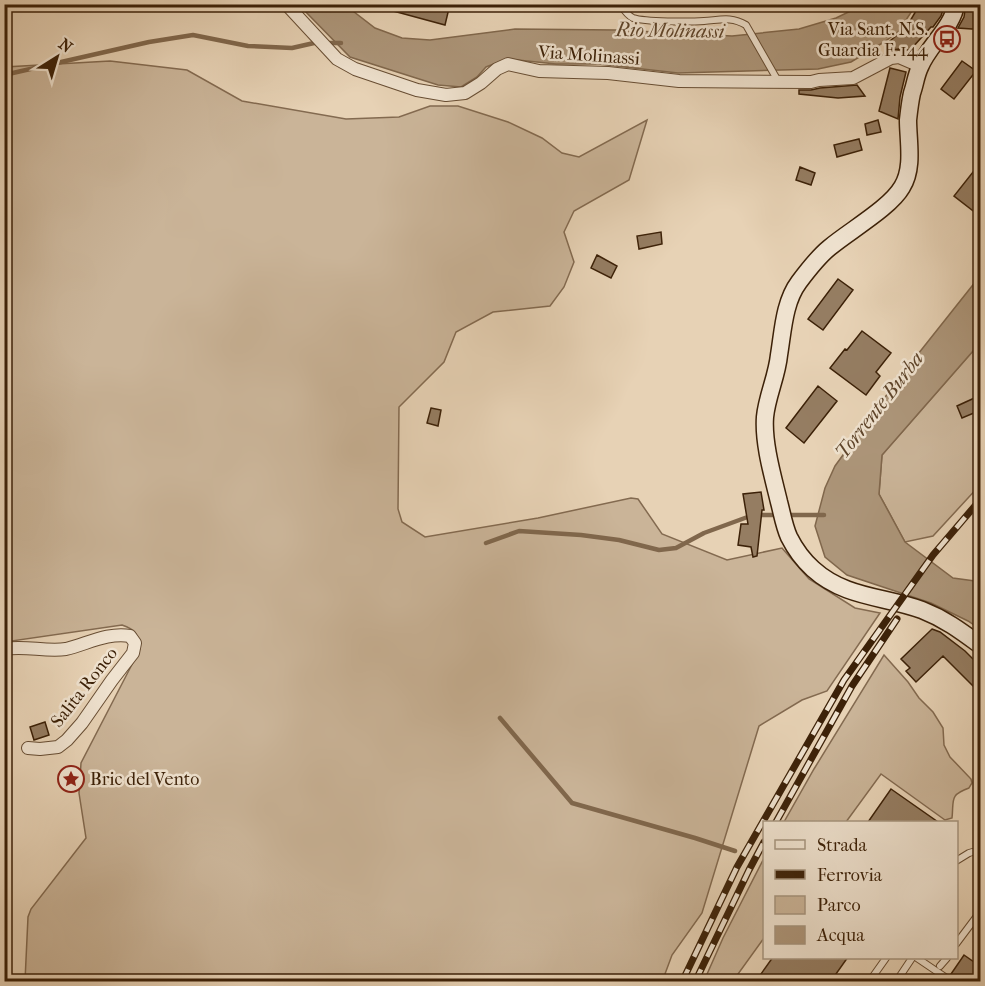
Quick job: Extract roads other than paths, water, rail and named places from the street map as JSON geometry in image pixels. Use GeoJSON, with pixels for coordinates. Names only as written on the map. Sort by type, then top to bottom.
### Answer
{"type":"FeatureCollection","features":[{"type":"Feature","properties":{"kind":"main road"},"geometry":{"type":"LineString","coordinates":[[956,4],[950,20],[920,66],[910,101],[909,164],[902,187],[885,205],[828,249],[797,284],[782,333],[779,358],[765,418],[767,444],[775,486],[789,536],[813,569],[834,584],[852,592],[920,609],[946,620],[981,645]]}},
{"type":"Feature","properties":{"kind":"street","name":"Via Molinassi"},"geometry":{"type":"LineString","coordinates":[[289,7],[337,59],[355,69],[380,78],[417,90],[446,95],[465,93],[497,69],[508,64],[539,71],[608,73],[679,81],[776,78],[811,82],[853,78],[891,57],[899,57],[920,66]]}},
{"type":"Feature","properties":{"kind":"street","name":"Salita Ronco"},"geometry":{"type":"LineString","coordinates":[[4,649],[17,647],[63,649],[119,635],[130,636],[135,643],[133,653],[67,740],[58,747],[28,748]]}},
{"type":"Feature","properties":{"kind":"lane"},"geometry":{"type":"LineString","coordinates":[[620,4],[626,13],[634,18],[648,20],[738,20],[746,25],[776,78]]}},
{"type":"Feature","properties":{"kind":"lane"},"geometry":{"type":"LineString","coordinates":[[958,860],[969,853],[981,850]]}},
{"type":"Feature","properties":{"kind":"lane"},"geometry":{"type":"LineString","coordinates":[[958,943],[981,912]]}},
{"type":"Feature","properties":{"kind":"lane"},"geometry":{"type":"LineString","coordinates":[[869,981],[885,959]]}},
{"type":"Feature","properties":{"kind":"lane"},"geometry":{"type":"LineString","coordinates":[[896,981],[911,959]]}},
{"type":"Feature","properties":{"kind":"lane"},"geometry":{"type":"LineString","coordinates":[[920,959],[948,979]]}},
{"type":"Feature","properties":{"kind":"lane"},"geometry":{"type":"LineString","coordinates":[[940,966],[945,959]]}},
{"type":"Feature","properties":{"kind":"water"},"geometry":{"type":"Polygon","coordinates":[[[299,5],[345,5],[375,28],[402,38],[430,40],[515,29],[617,30],[732,36],[799,29],[836,18],[863,5],[916,5],[898,32],[884,42],[851,62],[818,69],[678,73],[598,64],[556,64],[507,59],[486,67],[477,77],[461,87],[438,85],[350,57],[299,5]]]}},
{"type":"Feature","properties":{"kind":"water"},"geometry":{"type":"Polygon","coordinates":[[[980,276],[980,343],[882,455],[879,494],[905,542],[953,578],[975,581],[980,584],[980,629],[931,603],[847,575],[825,557],[815,526],[825,488],[835,466],[899,378],[980,276]]]}},
{"type":"Feature","properties":{"kind":"waterway"},"geometry":{"type":"LineString","coordinates":[[4,75],[149,42],[193,35],[248,46],[292,48],[314,43],[341,43]]}},
{"type":"Feature","properties":{"kind":"waterway"},"geometry":{"type":"LineString","coordinates":[[486,543],[519,531],[619,540],[659,550],[676,548],[704,533],[753,515],[779,515]]}},
{"type":"Feature","properties":{"kind":"waterway"},"geometry":{"type":"LineString","coordinates":[[787,515],[824,515]]}},
{"type":"Feature","properties":{"kind":"waterway"},"geometry":{"type":"LineString","coordinates":[[500,718],[572,803],[735,851]]}},
{"type":"Feature","properties":{"kind":"railway"},"geometry":{"type":"LineString","coordinates":[[763,821],[844,680],[933,555],[980,500]]}},
{"type":"Feature","properties":{"kind":"railway"},"geometry":{"type":"LineString","coordinates":[[777,821],[852,686],[897,619]]}},
{"type":"Feature","properties":{"kind":"railway"},"geometry":{"type":"LineString","coordinates":[[682,982],[737,867],[763,822]]}},
{"type":"Feature","properties":{"kind":"railway"},"geometry":{"type":"LineString","coordinates":[[695,982],[763,844]]}},
{"type":"Feature","properties":{"kind":"place","name":"Via Sant. N.S. Guardia F. 144"},"geometry":{"type":"Point","coordinates":[947,39]}},
{"type":"Feature","properties":{"kind":"place","name":"Bric del Vento"},"geometry":{"type":"Point","coordinates":[71,779]}},
{"type":"Feature","properties":{"kind":"water label","name":"Rio Molinassi"},"geometry":{"type":"Point","coordinates":[670,30]}},
{"type":"Feature","properties":{"kind":"water label","name":"Torrente Burba"},"geometry":{"type":"Point","coordinates":[879,405]}}]}
